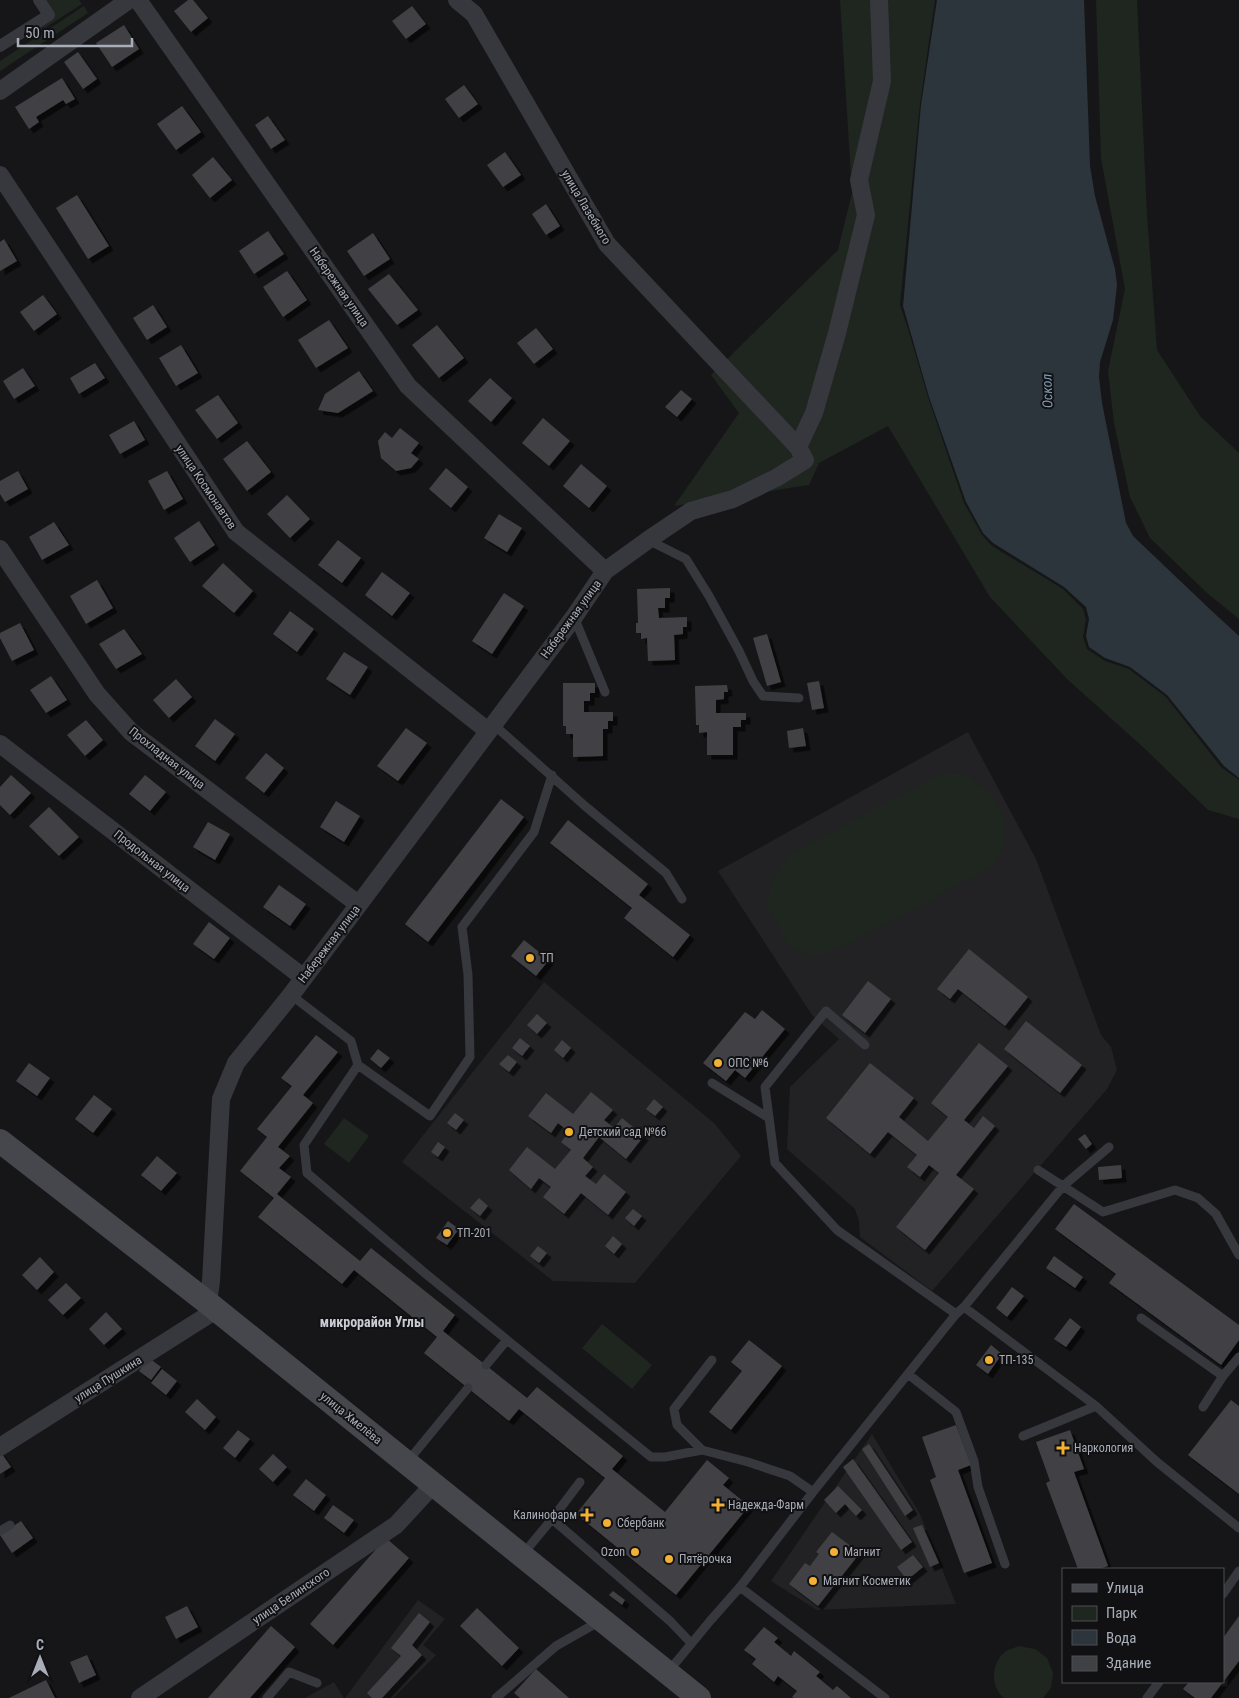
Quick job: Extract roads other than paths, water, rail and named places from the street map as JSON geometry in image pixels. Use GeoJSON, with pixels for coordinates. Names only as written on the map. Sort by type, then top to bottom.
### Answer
{"type":"FeatureCollection","features":[{"type":"Feature","properties":{"kind":"main road","name":"улица Хмелёва"},"geometry":{"type":"LineString","coordinates":[[0,1141],[212,1307],[700,1698]]}},
{"type":"Feature","properties":{"kind":"street"},"geometry":{"type":"LineString","coordinates":[[0,46],[49,15],[39,0]]}},
{"type":"Feature","properties":{"kind":"street"},"geometry":{"type":"LineString","coordinates":[[0,91],[129,0]]}},
{"type":"Feature","properties":{"kind":"street","name":"Набережная улица"},"geometry":{"type":"LineString","coordinates":[[138,0],[408,386],[605,571],[574,616],[304,978],[236,1063],[221,1099],[211,1281],[212,1307]]}},
{"type":"Feature","properties":{"kind":"street","name":"улица Лазебного"},"geometry":{"type":"LineString","coordinates":[[457,0],[474,14],[607,244],[801,453]]}},
{"type":"Feature","properties":{"kind":"street"},"geometry":{"type":"LineString","coordinates":[[605,571],[691,511],[733,499],[776,478],[801,453],[837,333],[866,215],[860,180],[882,81],[879,0]]}},
{"type":"Feature","properties":{"kind":"street","name":"улица Космонавтов"},"geometry":{"type":"LineString","coordinates":[[0,174],[236,532],[490,727]]}},
{"type":"Feature","properties":{"kind":"street","name":"Прохладная улица"},"geometry":{"type":"LineString","coordinates":[[0,549],[97,694],[131,732],[358,904]]}},
{"type":"Feature","properties":{"kind":"street","name":"Продольная улица"},"geometry":{"type":"LineString","coordinates":[[0,744],[304,978]]}},
{"type":"Feature","properties":{"kind":"street","name":"улица Пушкина"},"geometry":{"type":"LineString","coordinates":[[0,1447],[212,1307]]}},
{"type":"Feature","properties":{"kind":"street","name":"улица Белинского"},"geometry":{"type":"LineString","coordinates":[[140,1698],[396,1525],[434,1485]]}},
{"type":"Feature","properties":{"kind":"lane"},"geometry":{"type":"LineString","coordinates":[[648,540],[686,559],[710,596],[753,681],[763,696],[799,698]]}},
{"type":"Feature","properties":{"kind":"lane"},"geometry":{"type":"LineString","coordinates":[[574,616],[605,692]]}},
{"type":"Feature","properties":{"kind":"lane"},"geometry":{"type":"LineString","coordinates":[[490,727],[552,775],[585,806],[666,873],[682,899]]}},
{"type":"Feature","properties":{"kind":"lane"},"geometry":{"type":"LineString","coordinates":[[291,995],[351,1041],[358,1065],[430,1116],[459,1081],[470,1057],[468,975],[462,927],[534,832],[552,775]]}},
{"type":"Feature","properties":{"kind":"lane"},"geometry":{"type":"LineString","coordinates":[[864,1045],[826,1010],[766,1087],[775,1163],[837,1230],[956,1314]]}},
{"type":"Feature","properties":{"kind":"lane"},"geometry":{"type":"LineString","coordinates":[[358,1065],[304,1145],[307,1172],[426,1274],[651,1457],[665,1457],[702,1450],[748,1462],[790,1476],[812,1492]]}},
{"type":"Feature","properties":{"kind":"lane"},"geometry":{"type":"LineString","coordinates":[[712,1083],[769,1118]]}},
{"type":"Feature","properties":{"kind":"lane"},"geometry":{"type":"LineString","coordinates":[[667,1673],[740,1587],[812,1492],[956,1314],[964,1307],[1063,1186],[1109,1147]]}},
{"type":"Feature","properties":{"kind":"lane"},"geometry":{"type":"LineString","coordinates":[[1038,1170],[1102,1212],[1175,1190],[1198,1198],[1216,1214],[1239,1255]]}},
{"type":"Feature","properties":{"kind":"lane"},"geometry":{"type":"LineString","coordinates":[[964,1307],[1096,1406],[1157,1462],[1239,1528]]}},
{"type":"Feature","properties":{"kind":"lane"},"geometry":{"type":"LineString","coordinates":[[1141,1318],[1223,1376]]}},
{"type":"Feature","properties":{"kind":"lane"},"geometry":{"type":"LineString","coordinates":[[486,1366],[507,1340]]}},
{"type":"Feature","properties":{"kind":"lane"},"geometry":{"type":"LineString","coordinates":[[1203,1407],[1223,1376],[1239,1357]]}},
{"type":"Feature","properties":{"kind":"lane"},"geometry":{"type":"LineString","coordinates":[[702,1450],[678,1425],[674,1409],[712,1360]]}},
{"type":"Feature","properties":{"kind":"lane"},"geometry":{"type":"LineString","coordinates":[[908,1374],[956,1412],[974,1462],[978,1487],[1005,1564]]}},
{"type":"Feature","properties":{"kind":"lane"},"geometry":{"type":"LineString","coordinates":[[406,1464],[468,1388]]}},
{"type":"Feature","properties":{"kind":"lane"},"geometry":{"type":"LineString","coordinates":[[1023,1436],[1096,1406]]}},
{"type":"Feature","properties":{"kind":"lane"},"geometry":{"type":"LineString","coordinates":[[522,1556],[580,1482]]}},
{"type":"Feature","properties":{"kind":"lane"},"geometry":{"type":"LineString","coordinates":[[552,1519],[670,1621],[691,1643]]}},
{"type":"Feature","properties":{"kind":"lane"},"geometry":{"type":"LineString","coordinates":[[0,1530],[10,1525]]}},
{"type":"Feature","properties":{"kind":"lane"},"geometry":{"type":"LineString","coordinates":[[1224,1593],[1239,1571]]}},
{"type":"Feature","properties":{"kind":"lane"},"geometry":{"type":"LineString","coordinates":[[740,1587],[885,1698]]}},
{"type":"Feature","properties":{"kind":"lane"},"geometry":{"type":"LineString","coordinates":[[496,1698],[556,1646],[601,1620]]}},
{"type":"Feature","properties":{"kind":"lane"},"geometry":{"type":"LineString","coordinates":[[267,1698],[289,1672],[317,1683]]}},
{"type":"Feature","properties":{"kind":"lane"},"geometry":{"type":"LineString","coordinates":[[1147,1698],[1158,1683]]}},
{"type":"Feature","properties":{"kind":"water","name":"Оскол"},"geometry":{"type":"Polygon","coordinates":[[[937,0],[1084,0],[1090,166],[1095,196],[1115,269],[1117,285],[1113,320],[1100,362],[1099,377],[1102,403],[1126,523],[1133,536],[1239,636],[1239,778],[1224,766],[1167,695],[1130,667],[1105,658],[1089,647],[1086,636],[1089,619],[1086,607],[1064,587],[993,543],[983,533],[966,502],[929,397],[903,306],[921,105],[937,0]]]}},
{"type":"Feature","properties":{"kind":"place","name":"ТП"},"geometry":{"type":"Point","coordinates":[530,958]}},
{"type":"Feature","properties":{"kind":"place","name":"ОПС №6"},"geometry":{"type":"Point","coordinates":[718,1063]}},
{"type":"Feature","properties":{"kind":"place","name":"Детский сад №66"},"geometry":{"type":"Point","coordinates":[569,1132]}},
{"type":"Feature","properties":{"kind":"place","name":"ТП-201"},"geometry":{"type":"Point","coordinates":[447,1233]}},
{"type":"Feature","properties":{"kind":"place","name":"ТП-135"},"geometry":{"type":"Point","coordinates":[989,1360]}},
{"type":"Feature","properties":{"kind":"place","name":"Наркология"},"geometry":{"type":"Point","coordinates":[1063,1448]}},
{"type":"Feature","properties":{"kind":"place","name":"Надежда-Фарм"},"geometry":{"type":"Point","coordinates":[718,1505]}},
{"type":"Feature","properties":{"kind":"place","name":"Калинофарм"},"geometry":{"type":"Point","coordinates":[587,1515]}},
{"type":"Feature","properties":{"kind":"place","name":"Сбербанк"},"geometry":{"type":"Point","coordinates":[607,1523]}},
{"type":"Feature","properties":{"kind":"place","name":"Ozon"},"geometry":{"type":"Point","coordinates":[635,1552]}},
{"type":"Feature","properties":{"kind":"place","name":"Магнит"},"geometry":{"type":"Point","coordinates":[834,1552]}},
{"type":"Feature","properties":{"kind":"place","name":"Пятёрочка"},"geometry":{"type":"Point","coordinates":[669,1559]}},
{"type":"Feature","properties":{"kind":"place","name":"Магнит Косметик"},"geometry":{"type":"Point","coordinates":[813,1581]}},
{"type":"Feature","properties":{"kind":"district","name":"микрорайон Углы"},"geometry":{"type":"Point","coordinates":[372,1322]}}]}
